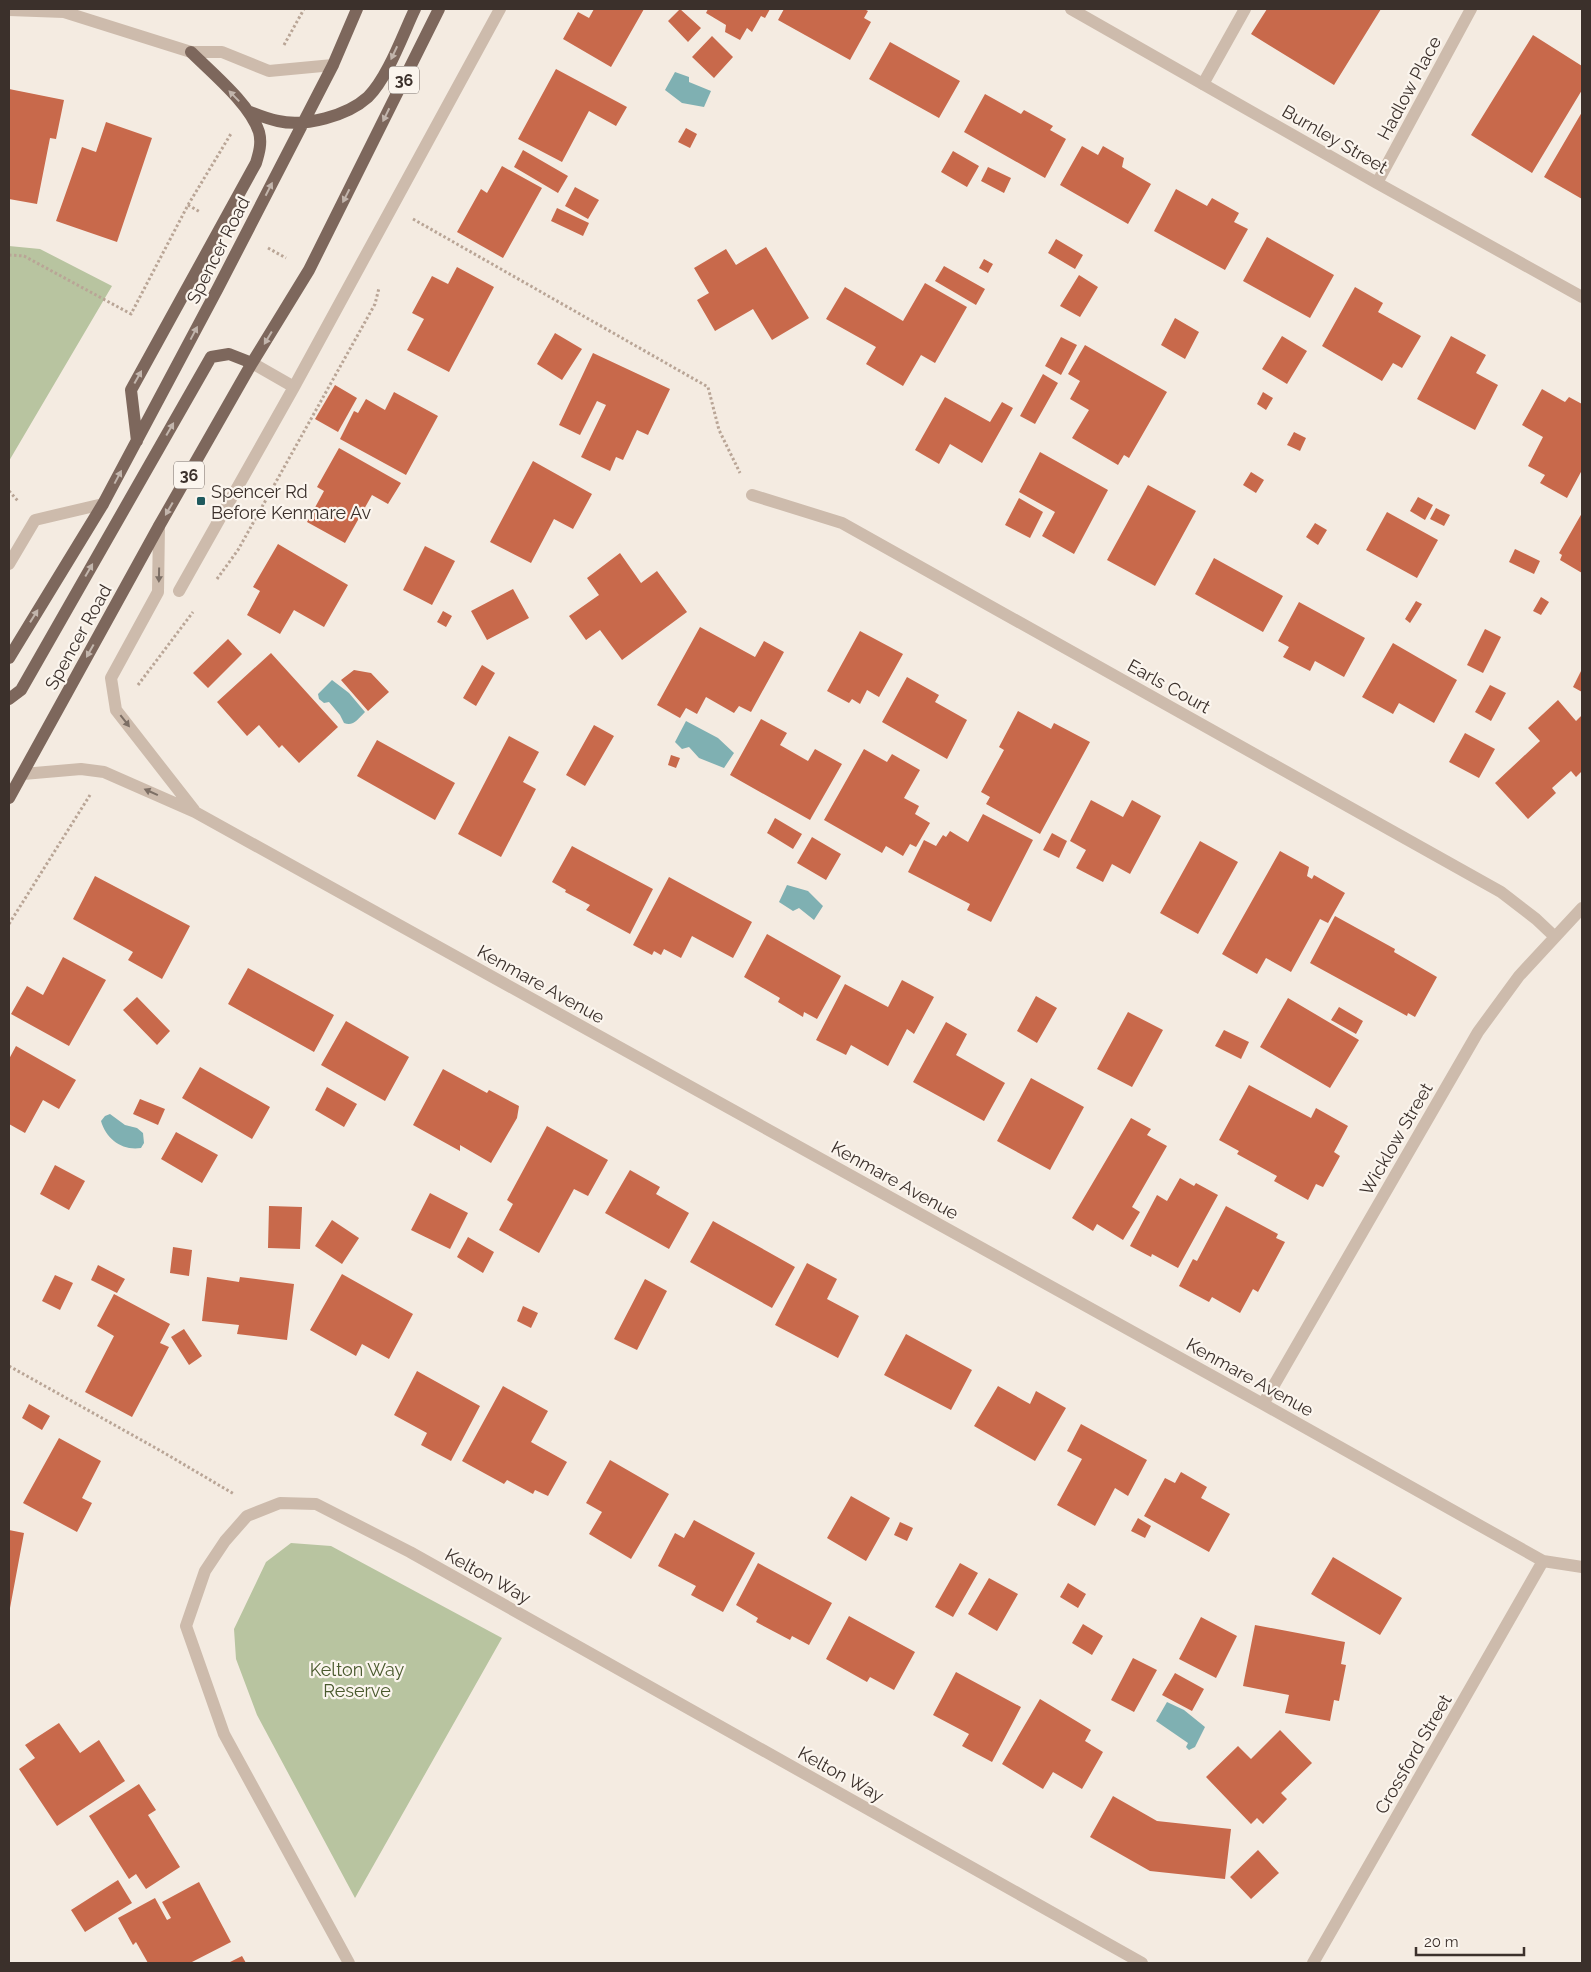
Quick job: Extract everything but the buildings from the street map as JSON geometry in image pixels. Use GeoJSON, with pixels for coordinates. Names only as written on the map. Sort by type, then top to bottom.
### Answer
{"type":"FeatureCollection","features":[{"type":"Feature","properties":{"kind":"main road","name":"Spencer Road"},"geometry":{"type":"LineString","coordinates":[[9,658],[103,504],[137,441],[333,65],[357,9]]}},
{"type":"Feature","properties":{"kind":"main road"},"geometry":{"type":"LineString","coordinates":[[248,111],[292,123],[324,119],[343,112],[367,97],[382,77],[415,9]]}},
{"type":"Feature","properties":{"kind":"main road","name":"Spencer Road"},"geometry":{"type":"LineString","coordinates":[[9,798],[159,526],[252,363],[309,270],[439,9]]}},
{"type":"Feature","properties":{"kind":"main road"},"geometry":{"type":"LineString","coordinates":[[137,441],[131,390],[256,163],[260,148],[259,133],[248,111],[191,52]]}},
{"type":"Feature","properties":{"kind":"main road"},"geometry":{"type":"LineString","coordinates":[[9,700],[22,690],[211,357],[229,354],[252,363]]}},
{"type":"Feature","properties":{"kind":"street"},"geometry":{"type":"LineString","coordinates":[[179,591],[294,387],[500,9]]}},
{"type":"Feature","properties":{"kind":"street","name":"Burnley Street"},"geometry":{"type":"LineString","coordinates":[[1071,9],[1582,297]]}},
{"type":"Feature","properties":{"kind":"street"},"geometry":{"type":"LineString","coordinates":[[1202,84],[1245,9]]}},
{"type":"Feature","properties":{"kind":"street","name":"Hadlow Place"},"geometry":{"type":"LineString","coordinates":[[1377,183],[1472,9]]}},
{"type":"Feature","properties":{"kind":"street"},"geometry":{"type":"LineString","coordinates":[[9,10],[64,12],[191,52],[222,52],[268,71],[333,65]]}},
{"type":"Feature","properties":{"kind":"street"},"geometry":{"type":"LineString","coordinates":[[252,363],[294,387]]}},
{"type":"Feature","properties":{"kind":"street","name":"Earls Court"},"geometry":{"type":"LineString","coordinates":[[752,495],[842,523],[1501,892],[1536,919],[1554,936]]}},
{"type":"Feature","properties":{"kind":"street"},"geometry":{"type":"LineString","coordinates":[[9,564],[35,520],[103,504]]}},
{"type":"Feature","properties":{"kind":"street","name":"Kenmare Avenue"},"geometry":{"type":"LineString","coordinates":[[159,526],[158,592],[111,678],[116,710],[195,812]]}},
{"type":"Feature","properties":{"kind":"street","name":"Kenmare Avenue"},"geometry":{"type":"LineString","coordinates":[[23,774],[81,769],[104,772],[195,812],[1543,1561],[1582,1567]]}},
{"type":"Feature","properties":{"kind":"street","name":"Wicklow Street"},"geometry":{"type":"LineString","coordinates":[[1263,1404],[1478,1032],[1519,976],[1554,936],[1582,908]]}},
{"type":"Feature","properties":{"kind":"street","name":"Kelton Way"},"geometry":{"type":"LineString","coordinates":[[348,1963],[224,1734],[186,1626],[205,1571],[225,1541],[247,1516],[280,1503],[316,1504],[410,1552],[1142,1963]]}},
{"type":"Feature","properties":{"kind":"street","name":"Crossford Street"},"geometry":{"type":"LineString","coordinates":[[1313,1963],[1543,1561]]}},
{"type":"Feature","properties":{"kind":"path"},"geometry":{"type":"LineString","coordinates":[[9,255],[24,256],[131,314],[188,205],[222,223]]}},
{"type":"Feature","properties":{"kind":"path"},"geometry":{"type":"LineString","coordinates":[[407,215],[708,387],[719,430],[752,495]]}},
{"type":"Feature","properties":{"kind":"path"},"geometry":{"type":"LineString","coordinates":[[245,235],[309,270]]}},
{"type":"Feature","properties":{"kind":"path"},"geometry":{"type":"LineString","coordinates":[[347,290],[375,304]]}},
{"type":"Feature","properties":{"kind":"path"},"geometry":{"type":"LineString","coordinates":[[9,1366],[236,1495],[247,1516]]}},
{"type":"Feature","properties":{"kind":"green space"},"geometry":{"type":"Polygon","coordinates":[[[9,246],[40,249],[112,286],[9,461],[9,246]]]}},
{"type":"Feature","properties":{"kind":"green space","name":"Kelton Way Reserve"},"geometry":{"type":"Polygon","coordinates":[[[291,1543],[331,1546],[502,1638],[355,1898],[257,1715],[236,1659],[234,1629],[266,1562],[291,1543]]]}},
{"type":"Feature","properties":{"kind":"water"},"geometry":{"type":"Polygon","coordinates":[[[675,72],[689,77],[689,82],[711,91],[704,107],[682,103],[665,90],[675,72]]]}},
{"type":"Feature","properties":{"kind":"water"},"geometry":{"type":"Polygon","coordinates":[[[332,680],[349,693],[365,712],[353,723],[344,723],[329,702],[324,703],[319,699],[318,694],[332,680]]]}},
{"type":"Feature","properties":{"kind":"water"},"geometry":{"type":"Polygon","coordinates":[[[686,721],[718,738],[734,753],[724,768],[699,758],[689,747],[682,749],[675,742],[686,721]]]}},
{"type":"Feature","properties":{"kind":"water"},"geometry":{"type":"Polygon","coordinates":[[[787,885],[808,891],[823,906],[814,920],[799,908],[793,911],[779,902],[787,885]]]}},
{"type":"Feature","properties":{"kind":"water"},"geometry":{"type":"Polygon","coordinates":[[[110,1114],[125,1125],[137,1128],[143,1133],[144,1143],[141,1148],[121,1146],[111,1138],[101,1121],[110,1114]]]}},
{"type":"Feature","properties":{"kind":"water"},"geometry":{"type":"Polygon","coordinates":[[[1167,1702],[1184,1710],[1205,1727],[1195,1747],[1189,1750],[1186,1747],[1188,1743],[1156,1721],[1167,1702]]]}},
{"type":"Feature","properties":{"kind":"place","name":"Spencer Rd Before Kenmare Av"},"geometry":{"type":"Point","coordinates":[201,501]}}]}
